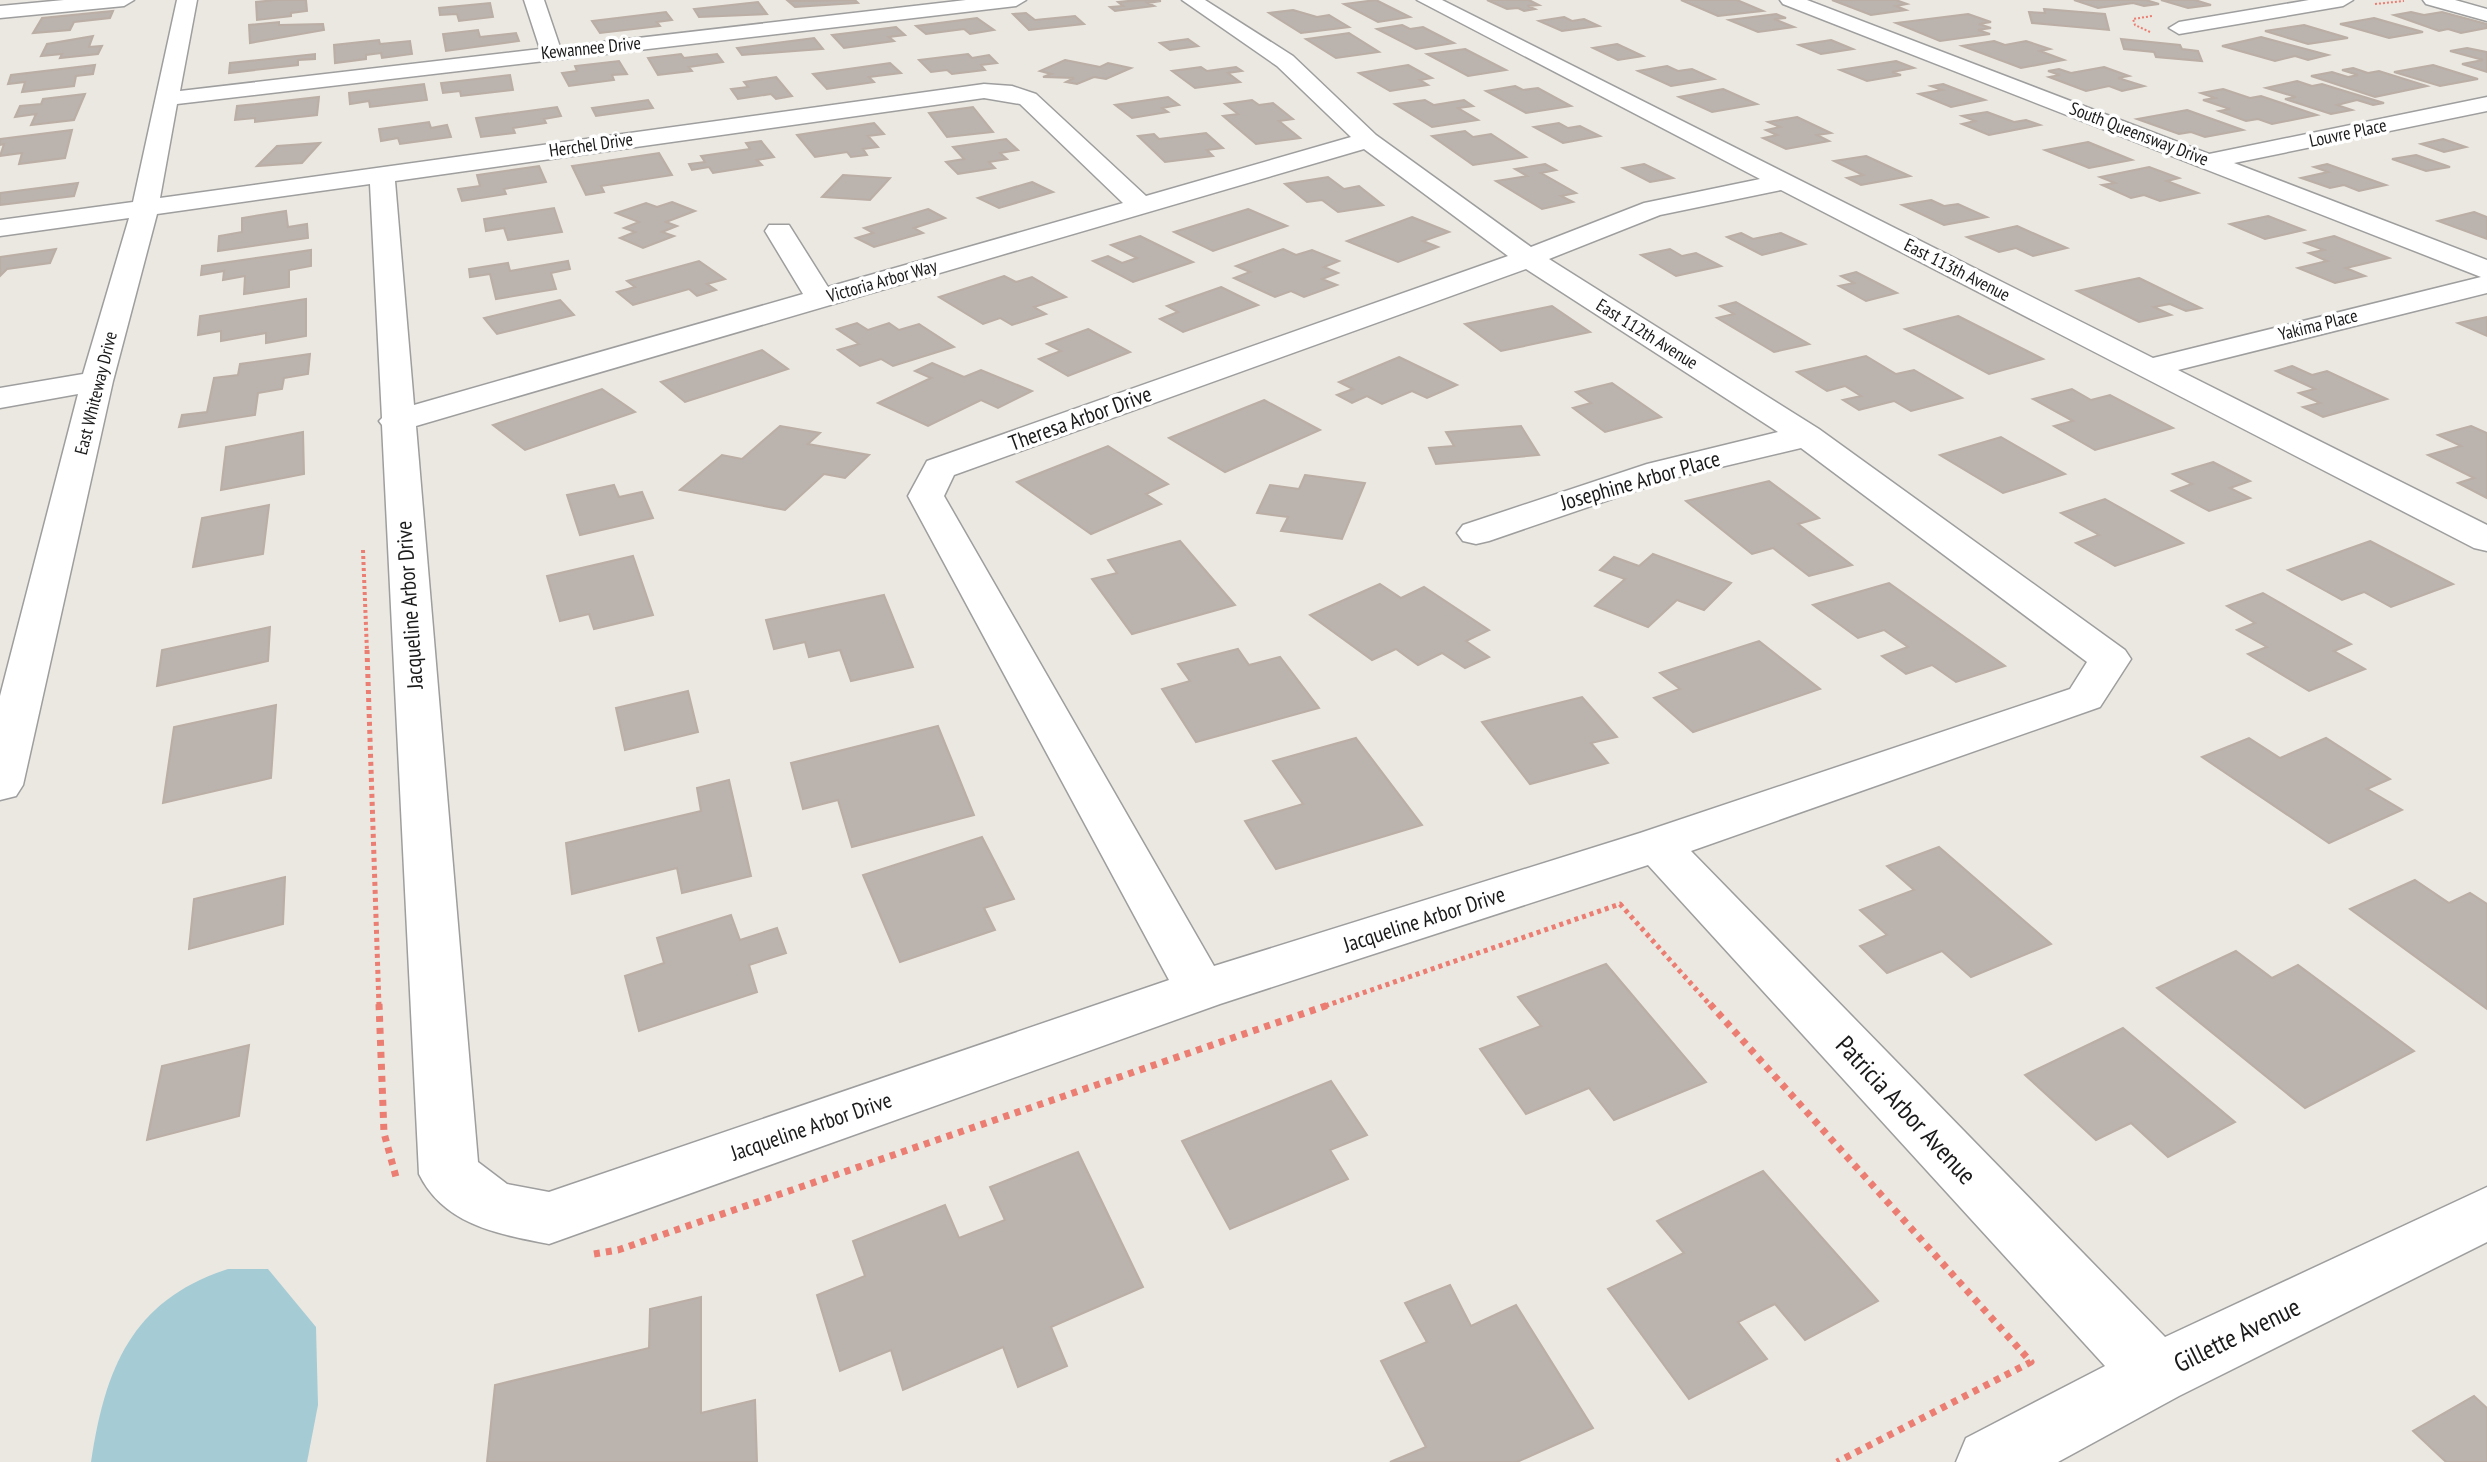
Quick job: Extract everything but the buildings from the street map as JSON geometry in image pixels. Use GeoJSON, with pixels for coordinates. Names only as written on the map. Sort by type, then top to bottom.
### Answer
{"type":"FeatureCollection","features":[{"type":"Feature","properties":{"kind":"street"},"geometry":{"type":"LineString","coordinates":[[0,12],[124,0]]}},
{"type":"Feature","properties":{"kind":"street","name":"East Whiteway Drive"},"geometry":{"type":"LineString","coordinates":[[0,785],[97,381],[145,208],[187,0]]}},
{"type":"Feature","properties":{"kind":"street"},"geometry":{"type":"LineString","coordinates":[[534,0],[551,52]]}},
{"type":"Feature","properties":{"kind":"street","name":"Kewannee Drive"},"geometry":{"type":"LineString","coordinates":[[166,99],[1016,0]]}},
{"type":"Feature","properties":{"kind":"street","name":"East 112th Avenue"},"geometry":{"type":"LineString","coordinates":[[1192,0],[1285,61],[1368,140],[1528,258],[1807,436],[2110,659]]}},
{"type":"Feature","properties":{"kind":"street","name":"East 113th Avenue"},"geometry":{"type":"LineString","coordinates":[[1427,0],[2487,540]]}},
{"type":"Feature","properties":{"kind":"street","name":"South Queensway Drive"},"geometry":{"type":"LineString","coordinates":[[1790,0],[2487,270]]}},
{"type":"Feature","properties":{"kind":"street"},"geometry":{"type":"LineString","coordinates":[[2179,28],[2343,0]]}},
{"type":"Feature","properties":{"kind":"street"},"geometry":{"type":"LineString","coordinates":[[2433,0],[2487,15]]}},
{"type":"Feature","properties":{"kind":"street","name":"Herchel Drive"},"geometry":{"type":"LineString","coordinates":[[0,228],[984,91],[1012,93],[1028,99],[1140,205]]}},
{"type":"Feature","properties":{"kind":"street","name":"Louvre Place"},"geometry":{"type":"LineString","coordinates":[[2209,161],[2487,104]]}},
{"type":"Feature","properties":{"kind":"street","name":"Victoria Arbor Way"},"geometry":{"type":"LineString","coordinates":[[396,421],[1368,140]]}},
{"type":"Feature","properties":{"kind":"street","name":"Jacqueline Arbor Drive"},"geometry":{"type":"LineString","coordinates":[[382,174],[396,421],[449,1174],[492,1207],[549,1218],[1201,990],[1657,845],[2085,698],[2110,659]]}},
{"type":"Feature","properties":{"kind":"street","name":"Theresa Arbor Drive"},"geometry":{"type":"LineString","coordinates":[[1201,990],[926,496],[939,468],[1528,258],[1653,209],[1785,182]]}},
{"type":"Feature","properties":{"kind":"street"},"geometry":{"type":"LineString","coordinates":[[779,231],[821,299]]}},
{"type":"Feature","properties":{"kind":"street","name":"Yakima Place"},"geometry":{"type":"LineString","coordinates":[[2149,368],[2487,284]]}},
{"type":"Feature","properties":{"kind":"street"},"geometry":{"type":"LineString","coordinates":[[0,398],[97,381]]}},
{"type":"Feature","properties":{"kind":"street","name":"Josephine Arbor Place"},"geometry":{"type":"LineString","coordinates":[[1476,533],[1659,471],[1807,436]]}},
{"type":"Feature","properties":{"kind":"street"},"geometry":{"type":"LineString","coordinates":[[0,633],[39,623]]}},
{"type":"Feature","properties":{"kind":"street","name":"Patricia Arbor Avenue"},"geometry":{"type":"LineString","coordinates":[[1657,845],[2156,1374]]}},
{"type":"Feature","properties":{"kind":"street","name":"Gillette Avenue"},"geometry":{"type":"LineString","coordinates":[[1990,1462],[2156,1374],[2483,1221]]}},
{"type":"Feature","properties":{"kind":"path"},"geometry":{"type":"LineString","coordinates":[[362,546],[384,1133],[394,1175],[404,1186]]}},
{"type":"Feature","properties":{"kind":"path"},"geometry":{"type":"LineString","coordinates":[[589,1254],[633,1245],[1620,904],[2031,1362],[1837,1462]]}},
{"type":"Feature","properties":{"kind":"water"},"geometry":{"type":"Polygon","coordinates":[[[228,1269],[268,1269],[316,1327],[318,1405],[307,1462],[91,1462],[105,1397],[115,1368],[129,1342],[146,1319],[168,1299],[195,1282],[228,1269]]]}}]}
